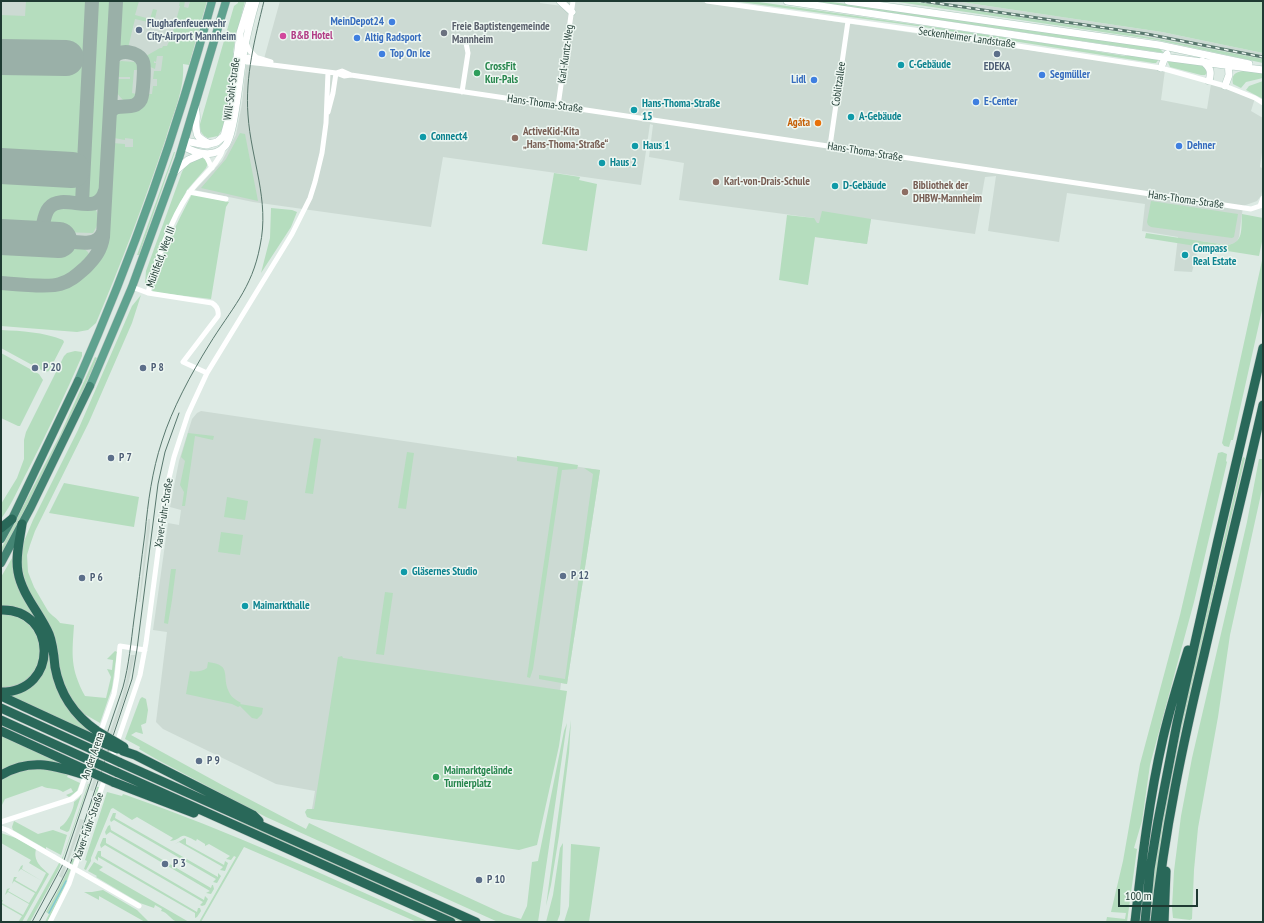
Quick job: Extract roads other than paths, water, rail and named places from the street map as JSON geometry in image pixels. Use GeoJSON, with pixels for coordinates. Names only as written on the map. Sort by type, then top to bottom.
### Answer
{"type":"FeatureCollection","features":[{"type":"Feature","properties":{"kind":"highway"},"geometry":{"type":"LineString","coordinates":[[1145,918],[1150,869],[1165,783],[1183,695],[1263,348]]}},
{"type":"Feature","properties":{"kind":"highway"},"geometry":{"type":"LineString","coordinates":[[1,539],[78,381]]}},
{"type":"Feature","properties":{"kind":"highway"},"geometry":{"type":"LineString","coordinates":[[1,563],[22,524],[90,386]]}},
{"type":"Feature","properties":{"kind":"highway"},"geometry":{"type":"LineString","coordinates":[[1160,919],[1170,821],[1194,696],[1263,405]]}},
{"type":"Feature","properties":{"kind":"highway"},"geometry":{"type":"LineString","coordinates":[[1,528],[12,519]]}},
{"type":"Feature","properties":{"kind":"highway"},"geometry":{"type":"LineString","coordinates":[[22,524],[17,560],[18,573],[22,588],[42,619],[50,636],[58,679],[64,696],[74,711],[96,735]]}},
{"type":"Feature","properties":{"kind":"highway"},"geometry":{"type":"LineString","coordinates":[[1135,919],[1147,825],[1164,738],[1199,608],[1205,600]]}},
{"type":"Feature","properties":{"kind":"highway"},"geometry":{"type":"LineString","coordinates":[[1,610],[11,610],[27,617],[41,634],[45,650],[43,662],[34,679],[26,686],[16,690],[1,692]]}},
{"type":"Feature","properties":{"kind":"highway"},"geometry":{"type":"LineString","coordinates":[[1,696],[96,735],[253,816],[269,829]]}},
{"type":"Feature","properties":{"kind":"highway"},"geometry":{"type":"LineString","coordinates":[[1,708],[476,922]]}},
{"type":"Feature","properties":{"kind":"highway"},"geometry":{"type":"LineString","coordinates":[[1,720],[451,922]]}},
{"type":"Feature","properties":{"kind":"highway"},"geometry":{"type":"LineString","coordinates":[[1,731],[83,772],[145,798],[157,799],[207,818],[234,825]]}},
{"type":"Feature","properties":{"kind":"highway"},"geometry":{"type":"LineString","coordinates":[[1,775],[22,766],[38,764],[83,772]]}},
{"type":"Feature","properties":{"kind":"main road"},"geometry":{"type":"LineString","coordinates":[[78,381],[115,295],[174,133],[212,1]]}},
{"type":"Feature","properties":{"kind":"main road"},"geometry":{"type":"LineString","coordinates":[[90,386],[132,287],[173,174],[195,107],[226,1]]}},
{"type":"Feature","properties":{"kind":"main road","name":"Will-Sohl-Straße"},"geometry":{"type":"LineString","coordinates":[[224,148],[231,136],[241,59],[240,33],[250,1]]}},
{"type":"Feature","properties":{"kind":"main road","name":"Will-Sohl-Straße"},"geometry":{"type":"LineString","coordinates":[[210,144],[219,141],[224,136],[241,59],[256,1]]}},
{"type":"Feature","properties":{"kind":"main road"},"geometry":{"type":"LineString","coordinates":[[560,1],[572,12]]}},
{"type":"Feature","properties":{"kind":"main road","name":"Seckenheimer Landstraße"},"geometry":{"type":"LineString","coordinates":[[787,1],[1165,57],[1228,62],[1263,67]]}},
{"type":"Feature","properties":{"kind":"main road","name":"Seckenheimer Landstraße"},"geometry":{"type":"LineString","coordinates":[[848,1],[1188,50],[1243,67],[1263,70]]}},
{"type":"Feature","properties":{"kind":"main road"},"geometry":{"type":"LineString","coordinates":[[1161,68],[1165,57],[1174,52],[1188,50]]}},
{"type":"Feature","properties":{"kind":"main road"},"geometry":{"type":"LineString","coordinates":[[1202,61],[1208,65],[1211,70],[1209,81]]}},
{"type":"Feature","properties":{"kind":"main road"},"geometry":{"type":"LineString","coordinates":[[1225,86],[1229,75],[1228,62]]}},
{"type":"Feature","properties":{"kind":"main road"},"geometry":{"type":"LineString","coordinates":[[1229,75],[1243,67]]}},
{"type":"Feature","properties":{"kind":"main road"},"geometry":{"type":"LineString","coordinates":[[195,107],[195,130],[202,140],[210,144]]}},
{"type":"Feature","properties":{"kind":"main road"},"geometry":{"type":"LineString","coordinates":[[174,133],[182,143],[203,154]]}},
{"type":"Feature","properties":{"kind":"main road"},"geometry":{"type":"LineString","coordinates":[[169,146],[182,143],[200,145],[210,144]]}},
{"type":"Feature","properties":{"kind":"main road"},"geometry":{"type":"LineString","coordinates":[[173,174],[188,160],[203,154],[217,152],[224,148]]}},
{"type":"Feature","properties":{"kind":"street","name":"Karl-Kuntz-Weg"},"geometry":{"type":"LineString","coordinates":[[558,106],[574,1]]}},
{"type":"Feature","properties":{"kind":"street","name":"Seckenheimer Landstraße"},"geometry":{"type":"LineString","coordinates":[[707,1],[1012,44],[1161,68],[1225,86]]}},
{"type":"Feature","properties":{"kind":"street","name":"Coblitzallee"},"geometry":{"type":"LineString","coordinates":[[830,146],[848,21]]}},
{"type":"Feature","properties":{"kind":"street"},"geometry":{"type":"LineString","coordinates":[[462,92],[468,53],[465,38]]}},
{"type":"Feature","properties":{"kind":"street"},"geometry":{"type":"LineString","coordinates":[[246,42],[249,50],[256,58]]}},
{"type":"Feature","properties":{"kind":"street","name":"Hans-Thoma-Straße"},"geometry":{"type":"LineString","coordinates":[[241,59],[256,58],[280,65]]}},
{"type":"Feature","properties":{"kind":"street","name":"Hans-Thoma-Straße"},"geometry":{"type":"LineString","coordinates":[[241,59],[336,73],[344,76],[351,75],[1251,209],[1260,206],[1263,198]]}},
{"type":"Feature","properties":{"kind":"street","name":"Xaver-Fuhr-Straße"},"geometry":{"type":"LineString","coordinates":[[326,123],[328,72]]}},
{"type":"Feature","properties":{"kind":"street","name":"Xaver-Fuhr-Straße"},"geometry":{"type":"LineString","coordinates":[[50,922],[63,898],[76,864],[135,691],[145,650],[167,485],[184,426],[196,395],[207,373],[292,234],[306,208],[319,168],[336,73]]}},
{"type":"Feature","properties":{"kind":"street"},"geometry":{"type":"LineString","coordinates":[[1225,86],[1255,98],[1263,103]]}},
{"type":"Feature","properties":{"kind":"street"},"geometry":{"type":"LineString","coordinates":[[224,136],[224,148]]}},
{"type":"Feature","properties":{"kind":"street","name":"Mühlfeld, Weg III"},"geometry":{"type":"LineString","coordinates":[[207,373],[183,362],[218,316],[218,309],[216,305],[212,303],[148,293],[153,274],[178,211],[189,192],[212,168],[224,148]]}},
{"type":"Feature","properties":{"kind":"street"},"geometry":{"type":"LineString","coordinates":[[203,154],[212,168]]}},
{"type":"Feature","properties":{"kind":"street"},"geometry":{"type":"LineString","coordinates":[[189,192],[226,200]]}},
{"type":"Feature","properties":{"kind":"street"},"geometry":{"type":"LineString","coordinates":[[132,287],[148,293]]}},
{"type":"Feature","properties":{"kind":"street","name":"An der Arena"},"geometry":{"type":"LineString","coordinates":[[1,822],[72,799],[80,792],[114,694],[120,646],[145,650]]}},
{"type":"Feature","properties":{"kind":"street"},"geometry":{"type":"LineString","coordinates":[[9,832],[11,819]]}},
{"type":"Feature","properties":{"kind":"street"},"geometry":{"type":"LineString","coordinates":[[1,828],[139,906]]}},
{"type":"Feature","properties":{"kind":"street"},"geometry":{"type":"LineString","coordinates":[[1,831],[9,832]]}},
{"type":"Feature","properties":{"kind":"waterway"},"geometry":{"type":"LineString","coordinates":[[49,913],[66,881]]}},
{"type":"Feature","properties":{"kind":"tram line"},"geometry":{"type":"LineString","coordinates":[[32,922],[62,866],[123,687],[130,653],[151,487],[166,429],[189,380],[209,345],[246,287],[252,275],[260,246],[263,212],[250,132],[247,100],[249,72],[264,1]]}},
{"type":"Feature","properties":{"kind":"tram line"},"geometry":{"type":"LineString","coordinates":[[39,922],[71,862],[132,679],[158,484],[165,452],[179,413]]}},
{"type":"Feature","properties":{"kind":"railway"},"geometry":{"type":"LineString","coordinates":[[922,1],[1147,34],[1263,57]]}},
{"type":"Feature","properties":{"kind":"place","name":"MeinDepot24"},"geometry":{"type":"Point","coordinates":[392,22]}},
{"type":"Feature","properties":{"kind":"place","name":"Flughafenfeuerwehr City-Airport Mannheim"},"geometry":{"type":"Point","coordinates":[139,30]}},
{"type":"Feature","properties":{"kind":"place","name":"Freie Baptistengemeinde Mannheim"},"geometry":{"type":"Point","coordinates":[444,33]}},
{"type":"Feature","properties":{"kind":"place","name":"B&B Hotel"},"geometry":{"type":"Point","coordinates":[283,36]}},
{"type":"Feature","properties":{"kind":"place","name":"Altig Radsport"},"geometry":{"type":"Point","coordinates":[357,38]}},
{"type":"Feature","properties":{"kind":"place","name":"Top On Ice"},"geometry":{"type":"Point","coordinates":[382,54]}},
{"type":"Feature","properties":{"kind":"place","name":"EDEKA"},"geometry":{"type":"Point","coordinates":[997,54]}},
{"type":"Feature","properties":{"kind":"place","name":"C-Gebäude"},"geometry":{"type":"Point","coordinates":[901,65]}},
{"type":"Feature","properties":{"kind":"place","name":"CrossFit Kur-Pals"},"geometry":{"type":"Point","coordinates":[477,73]}},
{"type":"Feature","properties":{"kind":"place","name":"Segmüller"},"geometry":{"type":"Point","coordinates":[1042,75]}},
{"type":"Feature","properties":{"kind":"place","name":"Lidl"},"geometry":{"type":"Point","coordinates":[814,80]}},
{"type":"Feature","properties":{"kind":"place","name":"E-Center"},"geometry":{"type":"Point","coordinates":[976,102]}},
{"type":"Feature","properties":{"kind":"place","name":"Hans-Thoma-Straße 15"},"geometry":{"type":"Point","coordinates":[634,110]}},
{"type":"Feature","properties":{"kind":"place","name":"A-Gebäude"},"geometry":{"type":"Point","coordinates":[851,117]}},
{"type":"Feature","properties":{"kind":"place","name":"Agáta"},"geometry":{"type":"Point","coordinates":[818,123]}},
{"type":"Feature","properties":{"kind":"place","name":"Connect4"},"geometry":{"type":"Point","coordinates":[423,137]}},
{"type":"Feature","properties":{"kind":"place","name":"ActiveKid-Kita „Hans-Thoma-Straße“"},"geometry":{"type":"Point","coordinates":[515,138]}},
{"type":"Feature","properties":{"kind":"place","name":"Haus 1"},"geometry":{"type":"Point","coordinates":[635,146]}},
{"type":"Feature","properties":{"kind":"place","name":"Dehner"},"geometry":{"type":"Point","coordinates":[1179,146]}},
{"type":"Feature","properties":{"kind":"place","name":"Haus 2"},"geometry":{"type":"Point","coordinates":[602,163]}},
{"type":"Feature","properties":{"kind":"place","name":"Karl-von-Drais-Schule"},"geometry":{"type":"Point","coordinates":[716,182]}},
{"type":"Feature","properties":{"kind":"place","name":"D-Gebäude"},"geometry":{"type":"Point","coordinates":[835,186]}},
{"type":"Feature","properties":{"kind":"place","name":"Bibliothek der DHBW-Mannheim"},"geometry":{"type":"Point","coordinates":[905,192]}},
{"type":"Feature","properties":{"kind":"place","name":"Compass Real Estate"},"geometry":{"type":"Point","coordinates":[1185,255]}},
{"type":"Feature","properties":{"kind":"place","name":"P 20"},"geometry":{"type":"Point","coordinates":[35,368]}},
{"type":"Feature","properties":{"kind":"place","name":"P 8"},"geometry":{"type":"Point","coordinates":[143,368]}},
{"type":"Feature","properties":{"kind":"place","name":"P 7"},"geometry":{"type":"Point","coordinates":[111,458]}},
{"type":"Feature","properties":{"kind":"place","name":"Gläsernes Studio"},"geometry":{"type":"Point","coordinates":[404,572]}},
{"type":"Feature","properties":{"kind":"place","name":"P 12"},"geometry":{"type":"Point","coordinates":[563,576]}},
{"type":"Feature","properties":{"kind":"place","name":"P 6"},"geometry":{"type":"Point","coordinates":[82,578]}},
{"type":"Feature","properties":{"kind":"place","name":"Maimarkthalle"},"geometry":{"type":"Point","coordinates":[245,606]}},
{"type":"Feature","properties":{"kind":"place","name":"P 9"},"geometry":{"type":"Point","coordinates":[199,761]}},
{"type":"Feature","properties":{"kind":"place","name":"Maimarktgelände Turnierplatz"},"geometry":{"type":"Point","coordinates":[436,777]}},
{"type":"Feature","properties":{"kind":"place","name":"P 3"},"geometry":{"type":"Point","coordinates":[165,864]}},
{"type":"Feature","properties":{"kind":"place","name":"P 10"},"geometry":{"type":"Point","coordinates":[479,880]}}]}
